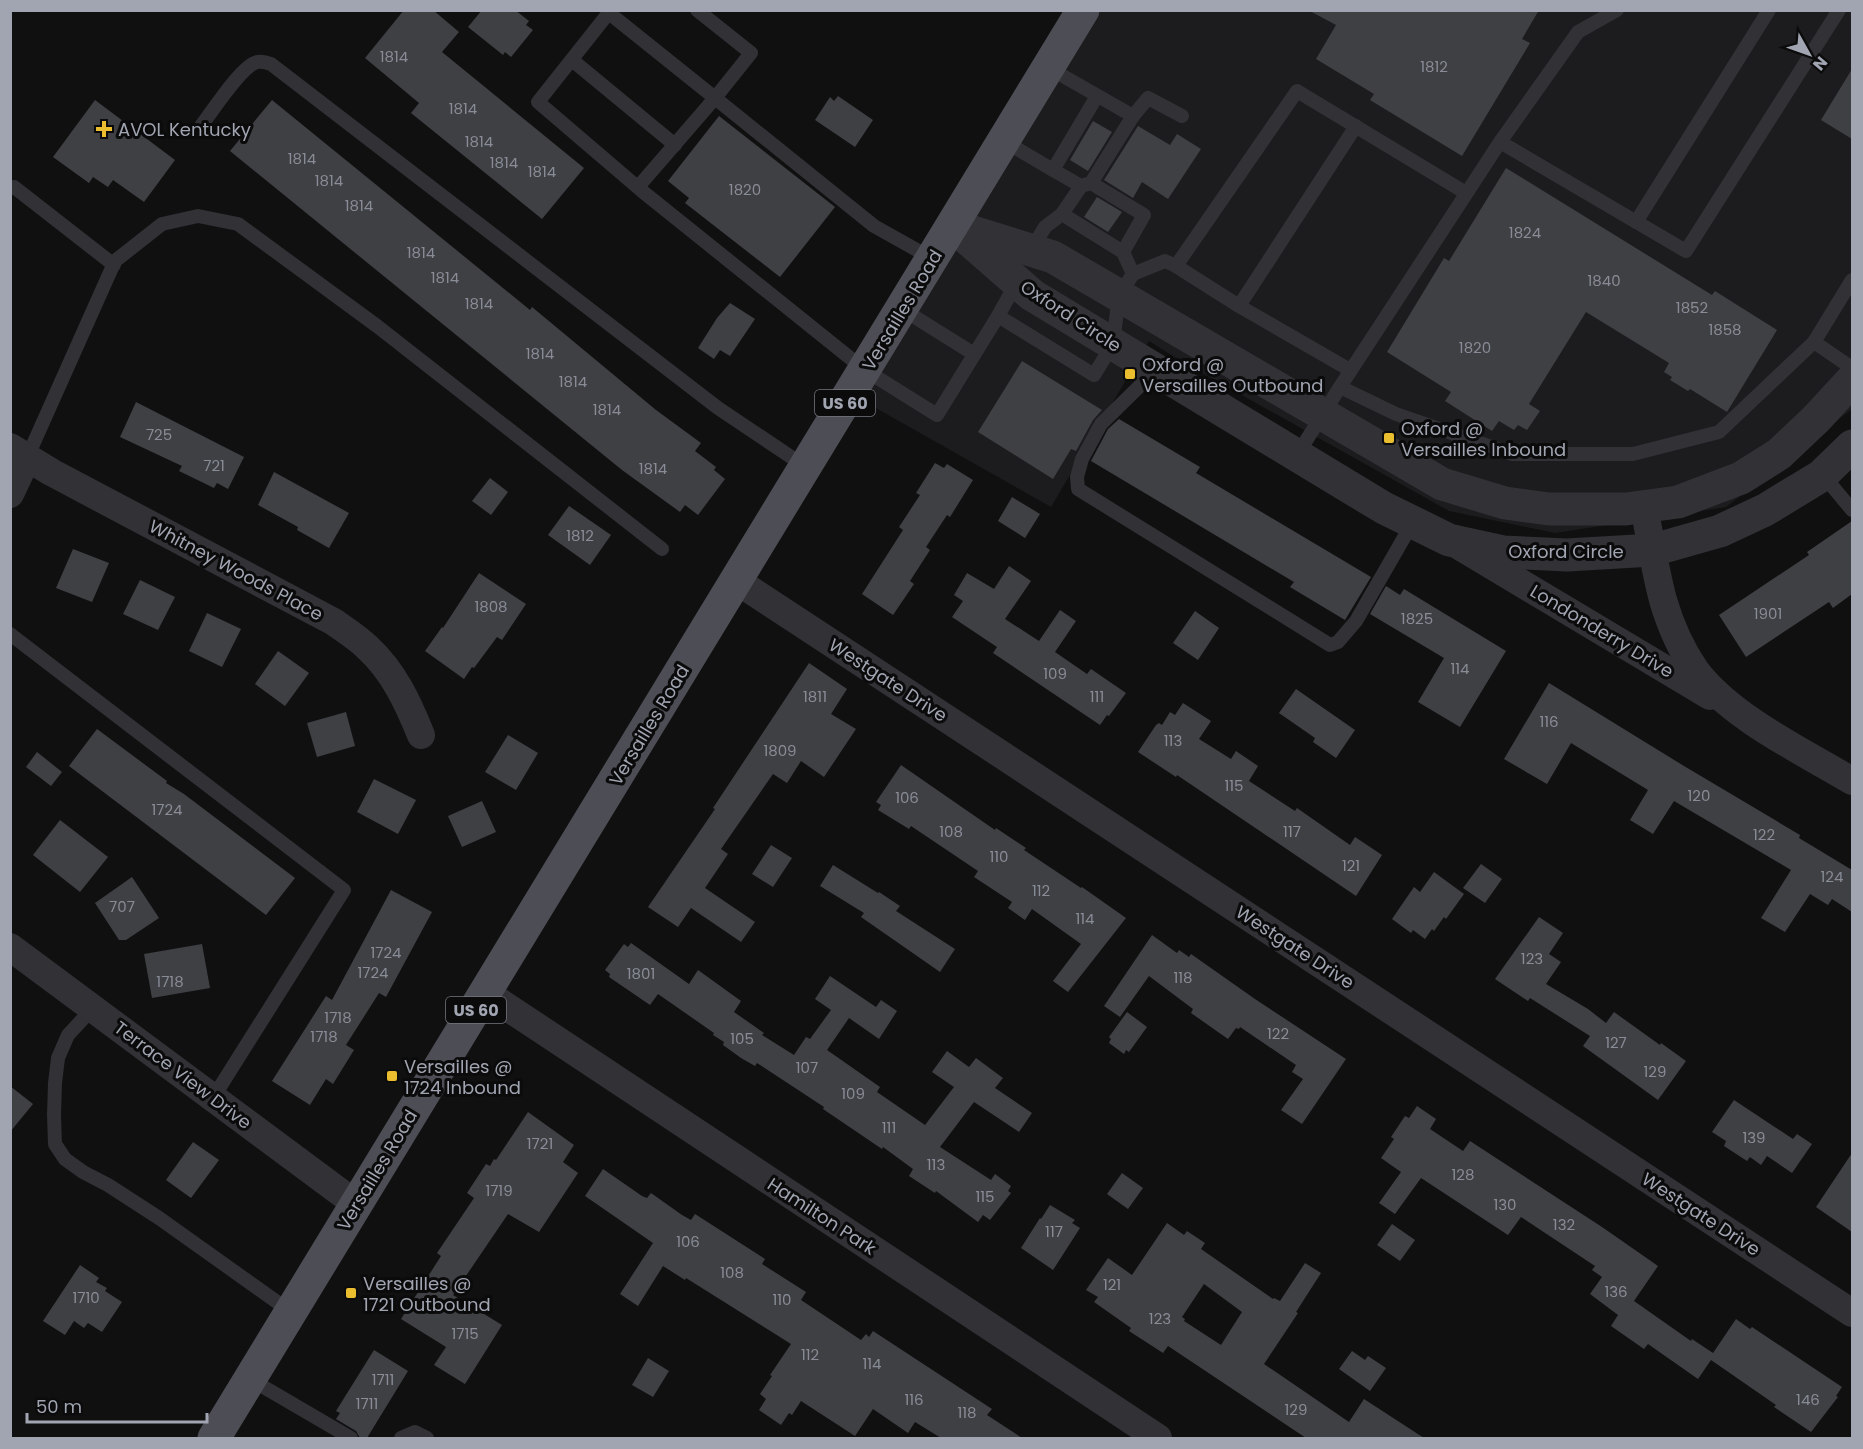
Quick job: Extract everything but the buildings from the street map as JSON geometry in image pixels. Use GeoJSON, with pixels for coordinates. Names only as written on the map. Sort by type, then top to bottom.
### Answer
{"type":"FeatureCollection","features":[{"type":"Feature","properties":{"kind":"main road","name":"Versailles Road"},"geometry":{"type":"LineString","coordinates":[[214,1438],[1083,10]]}},
{"type":"Feature","properties":{"kind":"street","name":"Oxford Circle"},"geometry":{"type":"LineString","coordinates":[[953,226],[1053,257],[1126,284],[1322,414],[1442,484],[1505,503],[1549,509],[1626,509],[1678,502],[1741,478],[1779,454],[1852,380]]}},
{"type":"Feature","properties":{"kind":"street","name":"Oxford Circle"},"geometry":{"type":"LineString","coordinates":[[953,226],[1032,295],[1384,508],[1449,540],[1504,552],[1567,555],[1653,550],[1720,531],[1765,510],[1823,475],[1852,446]]}},
{"type":"Feature","properties":{"kind":"street"},"geometry":{"type":"LineString","coordinates":[[10,494],[19,452]]}},
{"type":"Feature","properties":{"kind":"street","name":"Whitney Woods Place"},"geometry":{"type":"LineString","coordinates":[[19,452],[334,622],[368,648],[391,674],[408,703],[421,735]]}},
{"type":"Feature","properties":{"kind":"street","name":"Londonderry Drive"},"geometry":{"type":"LineString","coordinates":[[1644,506],[1664,602],[1679,641],[1696,670],[1716,693],[1754,722]]}},
{"type":"Feature","properties":{"kind":"street","name":"Londonderry Drive"},"geometry":{"type":"LineString","coordinates":[[1449,540],[1852,781]]}},
{"type":"Feature","properties":{"kind":"street","name":"Westgate Drive"},"geometry":{"type":"LineString","coordinates":[[737,580],[1852,1313]]}},
{"type":"Feature","properties":{"kind":"street","name":"Terrace View Drive"},"geometry":{"type":"LineString","coordinates":[[10,947],[356,1204]]}},
{"type":"Feature","properties":{"kind":"street","name":"Hamilton Park"},"geometry":{"type":"LineString","coordinates":[[486,993],[1158,1438]]}},
{"type":"Feature","properties":{"kind":"lane"},"geometry":{"type":"LineString","coordinates":[[638,188],[716,98],[751,53],[697,10]]}},
{"type":"Feature","properties":{"kind":"lane"},"geometry":{"type":"LineString","coordinates":[[1297,455],[1466,193],[1578,32],[1617,10]]}},
{"type":"Feature","properties":{"kind":"lane"},"geometry":{"type":"LineString","coordinates":[[1636,222],[1769,10]]}},
{"type":"Feature","properties":{"kind":"lane"},"geometry":{"type":"LineString","coordinates":[[1500,142],[1686,251],[1839,10]]}},
{"type":"Feature","properties":{"kind":"lane"},"geometry":{"type":"LineString","coordinates":[[933,259],[874,226],[610,12],[538,102],[638,188],[865,370],[938,415],[1017,282]]}},
{"type":"Feature","properties":{"kind":"lane"},"geometry":{"type":"LineString","coordinates":[[572,60],[675,145]]}},
{"type":"Feature","properties":{"kind":"lane"},"geometry":{"type":"LineString","coordinates":[[201,126],[242,72],[255,62],[264,61],[271,64],[718,408],[806,467]]}},
{"type":"Feature","properties":{"kind":"lane"},"geometry":{"type":"LineString","coordinates":[[1049,68],[1132,116]]}},
{"type":"Feature","properties":{"kind":"lane"},"geometry":{"type":"LineString","coordinates":[[1176,266],[1297,91],[1466,193]]}},
{"type":"Feature","properties":{"kind":"lane"},"geometry":{"type":"LineString","coordinates":[[1053,170],[1098,96]]}},
{"type":"Feature","properties":{"kind":"lane"},"geometry":{"type":"LineString","coordinates":[[1031,250],[1045,227],[1062,214],[1086,185],[1132,116],[1148,98],[1182,116]]}},
{"type":"Feature","properties":{"kind":"lane"},"geometry":{"type":"LineString","coordinates":[[1239,306],[1356,126]]}},
{"type":"Feature","properties":{"kind":"lane"},"geometry":{"type":"LineString","coordinates":[[998,316],[1094,375],[1113,344],[1126,284],[1123,252],[1144,215],[1053,170],[1004,141]]}},
{"type":"Feature","properties":{"kind":"lane"},"geometry":{"type":"LineString","coordinates":[[14,187],[114,265]]}},
{"type":"Feature","properties":{"kind":"lane"},"geometry":{"type":"LineString","coordinates":[[1062,214],[1123,252]]}},
{"type":"Feature","properties":{"kind":"lane"},"geometry":{"type":"LineString","coordinates":[[19,452],[115,261],[162,224],[198,216],[238,224],[377,326],[662,549]]}},
{"type":"Feature","properties":{"kind":"lane"},"geometry":{"type":"LineString","coordinates":[[1126,284],[1165,261],[1350,370]]}},
{"type":"Feature","properties":{"kind":"lane"},"geometry":{"type":"LineString","coordinates":[[1340,387],[1396,414],[1512,454],[1632,454],[1719,432],[1814,342],[1852,280]]}},
{"type":"Feature","properties":{"kind":"lane"},"geometry":{"type":"LineString","coordinates":[[902,309],[974,354]]}},
{"type":"Feature","properties":{"kind":"lane"},"geometry":{"type":"LineString","coordinates":[[1814,342],[1852,368]]}},
{"type":"Feature","properties":{"kind":"lane"},"geometry":{"type":"LineString","coordinates":[[1156,370],[1101,424],[1082,459],[1077,477],[1078,489],[1330,645],[1338,642],[1356,621],[1413,522]]}},
{"type":"Feature","properties":{"kind":"lane"},"geometry":{"type":"LineString","coordinates":[[1823,475],[1852,510]]}},
{"type":"Feature","properties":{"kind":"lane"},"geometry":{"type":"LineString","coordinates":[[10,634],[344,890],[213,1098]]}},
{"type":"Feature","properties":{"kind":"lane"},"geometry":{"type":"LineString","coordinates":[[93,1008],[68,1035],[58,1058],[54,1115],[55,1144],[60,1152],[65,1159],[83,1172],[108,1185],[159,1218],[291,1312]]}},
{"type":"Feature","properties":{"kind":"lane"},"geometry":{"type":"LineString","coordinates":[[250,1379],[351,1438]]}},
{"type":"Feature","properties":{"kind":"lane"},"geometry":{"type":"LineString","coordinates":[[400,1438],[415,1432],[427,1438]]}},
{"type":"Feature","properties":{"kind":"shaded area"},"geometry":{"type":"Polygon","coordinates":[[[1083,11],[1852,11],[1852,409],[1726,507],[1555,533],[1449,511],[1149,341],[1051,507],[851,394],[1083,11]]]}},
{"type":"Feature","properties":{"kind":"place","name":"AVOL Kentucky"},"geometry":{"type":"Point","coordinates":[104,129]}},
{"type":"Feature","properties":{"kind":"place","name":"Oxford @ Versailles Outbound"},"geometry":{"type":"Point","coordinates":[1130,374]}},
{"type":"Feature","properties":{"kind":"place","name":"Oxford @ Versailles Inbound"},"geometry":{"type":"Point","coordinates":[1389,438]}},
{"type":"Feature","properties":{"kind":"place","name":"Versailles @ 1724 Inbound"},"geometry":{"type":"Point","coordinates":[392,1076]}},
{"type":"Feature","properties":{"kind":"place","name":"Versailles @ 1721 Outbound"},"geometry":{"type":"Point","coordinates":[351,1293]}}]}
